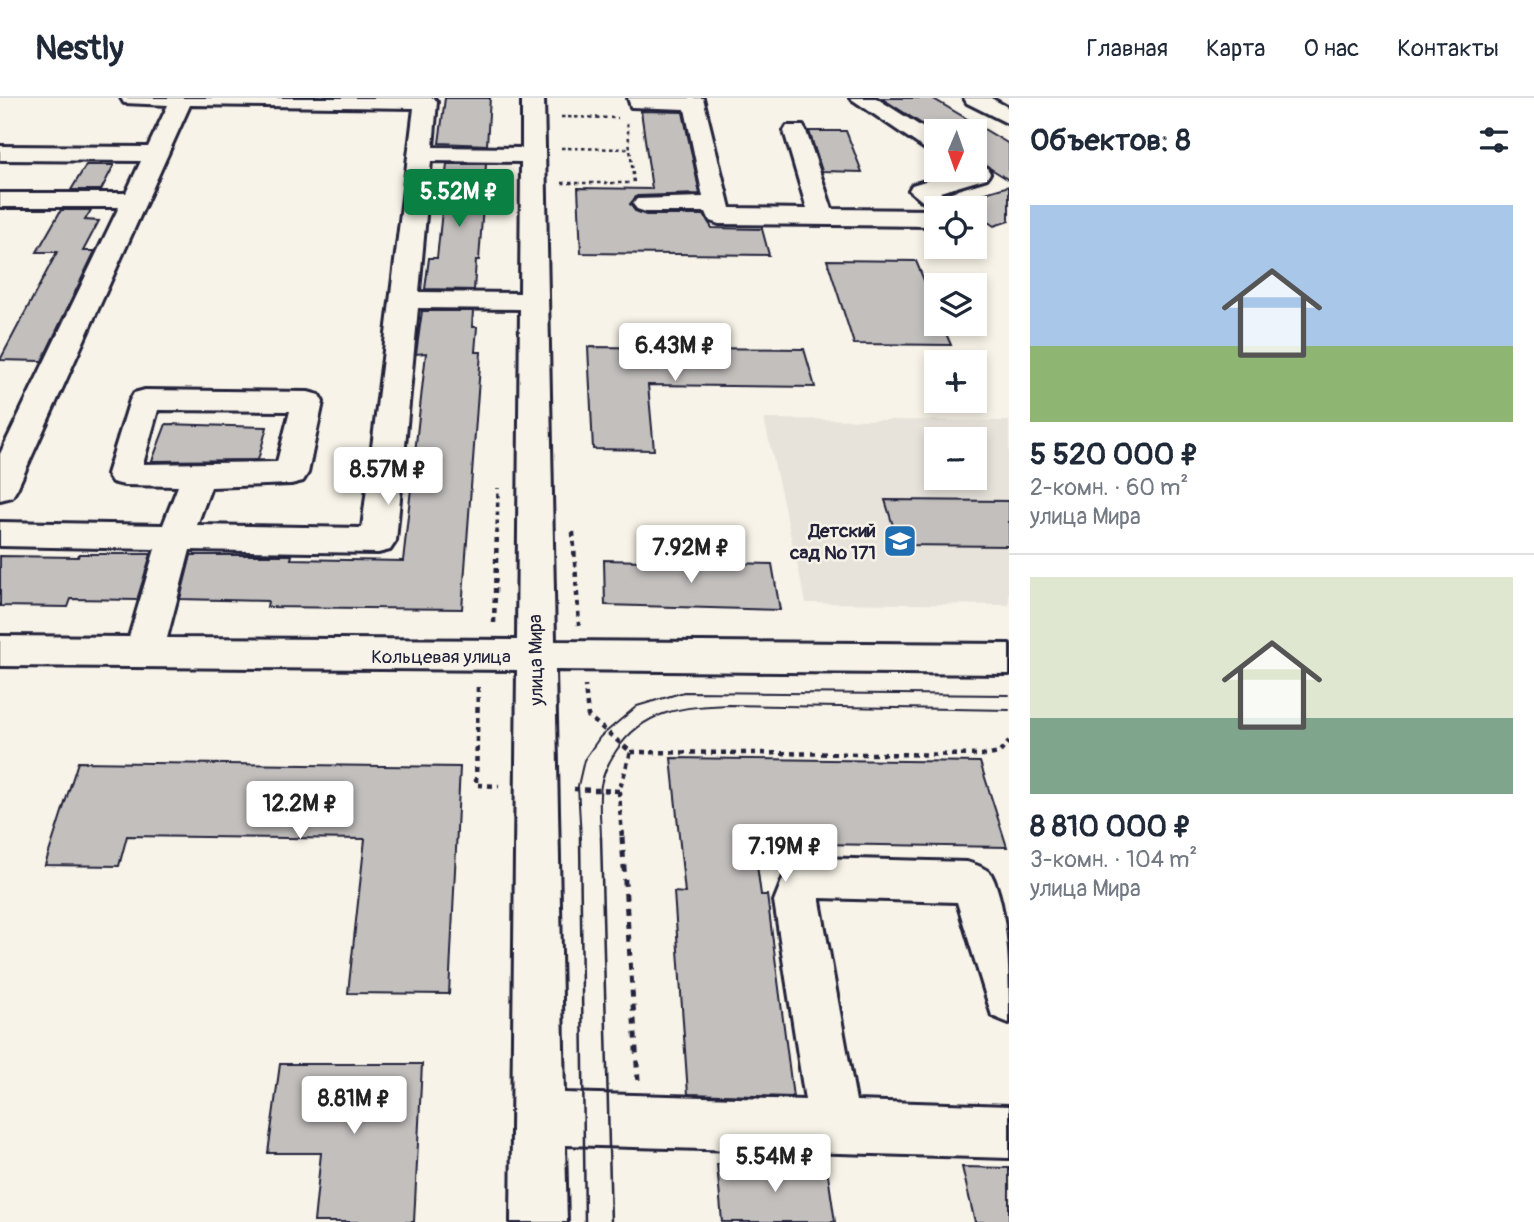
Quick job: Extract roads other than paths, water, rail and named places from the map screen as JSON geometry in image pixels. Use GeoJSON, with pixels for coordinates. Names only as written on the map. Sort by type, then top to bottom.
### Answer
{"type":"FeatureCollection","features":[{"type":"Feature","properties":{"kind":"street"},"geometry":{"type":"LineString","coordinates":[[0,534],[378,541],[426,102],[132,98]]}},
{"type":"Feature","properties":{"kind":"street"},"geometry":{"type":"LineString","coordinates":[[639,98],[639,102],[695,102],[719,216],[924,218]]}},
{"type":"Feature","properties":{"kind":"street"},"geometry":{"type":"LineString","coordinates":[[861,98],[924,138]]}},
{"type":"Feature","properties":{"kind":"street"},"geometry":{"type":"LineString","coordinates":[[975,98],[1009,117]]}},
{"type":"Feature","properties":{"kind":"street"},"geometry":{"type":"LineString","coordinates":[[0,489],[182,99]]}},
{"type":"Feature","properties":{"kind":"street","name":"улица Мира"},"geometry":{"type":"LineString","coordinates":[[539,1222],[534,301],[542,108]]}},
{"type":"Feature","properties":{"kind":"street"},"geometry":{"type":"LineString","coordinates":[[795,131],[822,217]]}},
{"type":"Feature","properties":{"kind":"street"},"geometry":{"type":"LineString","coordinates":[[420,154],[542,151]]}},
{"type":"Feature","properties":{"kind":"street"},"geometry":{"type":"LineString","coordinates":[[0,153],[156,154]]}},
{"type":"Feature","properties":{"kind":"street"},"geometry":{"type":"LineString","coordinates":[[929,196],[921,190],[948,182]]}},
{"type":"Feature","properties":{"kind":"street"},"geometry":{"type":"LineString","coordinates":[[640,194],[717,205]]}},
{"type":"Feature","properties":{"kind":"street"},"geometry":{"type":"LineString","coordinates":[[0,200],[135,200]]}},
{"type":"Feature","properties":{"kind":"street"},"geometry":{"type":"LineString","coordinates":[[404,300],[534,301]]}},
{"type":"Feature","properties":{"kind":"street"},"geometry":{"type":"LineString","coordinates":[[145,400],[308,402],[291,473],[198,476],[124,474],[145,400]]}},
{"type":"Feature","properties":{"kind":"street"},"geometry":{"type":"LineString","coordinates":[[144,653],[176,537],[198,476]]}},
{"type":"Feature","properties":{"kind":"street","name":"Кольцевая улица"},"geometry":{"type":"LineString","coordinates":[[0,651],[1009,659]]}},
{"type":"Feature","properties":{"kind":"street"},"geometry":{"type":"LineString","coordinates":[[835,1127],[797,901],[799,888],[806,880],[829,878],[967,882],[976,890],[983,904],[1009,999]]}},
{"type":"Feature","properties":{"kind":"street"},"geometry":{"type":"LineString","coordinates":[[538,1118],[1009,1132]]}},
{"type":"Feature","properties":{"kind":"tram line"},"geometry":{"type":"LineString","coordinates":[[581,839],[578,786],[584,760],[600,737],[637,706],[684,692],[1009,695]]}},
{"type":"Feature","properties":{"kind":"tram line"},"geometry":{"type":"LineString","coordinates":[[601,839],[600,792],[609,763],[627,737],[639,726],[666,713],[696,707],[730,705],[1009,710]]}},
{"type":"Feature","properties":{"kind":"tram line"},"geometry":{"type":"LineString","coordinates":[[580,837],[585,1222]]}},
{"type":"Feature","properties":{"kind":"tram line"},"geometry":{"type":"LineString","coordinates":[[601,837],[611,1222]]}},
{"type":"Feature","properties":{"kind":"place","name":"Детский сад № 171"},"geometry":{"type":"Point","coordinates":[900,541]}}]}
